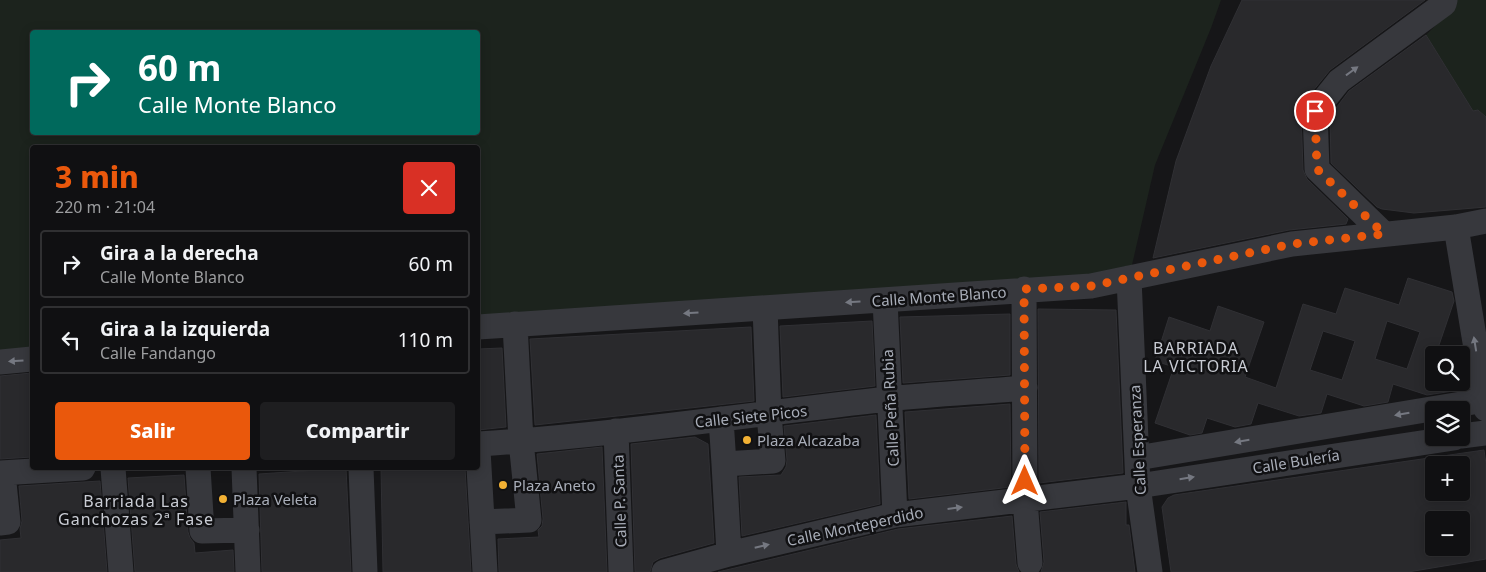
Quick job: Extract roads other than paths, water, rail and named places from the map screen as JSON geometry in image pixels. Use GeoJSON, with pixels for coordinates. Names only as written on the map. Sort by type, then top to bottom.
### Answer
{"type":"FeatureCollection","features":[{"type":"Feature","properties":{"kind":"street"},"geometry":{"type":"LineString","coordinates":[[1384,234],[1317,169],[1315,111],[1339,81],[1444,4],[1445,0]]}},
{"type":"Feature","properties":{"kind":"street","name":"Calle Monte Blanco"},"geometry":{"type":"LineString","coordinates":[[480,327],[1091,286],[1292,244],[1486,221]]}},
{"type":"Feature","properties":{"kind":"street"},"geometry":{"type":"LineString","coordinates":[[1136,458],[1485,405],[1456,226]]}},
{"type":"Feature","properties":{"kind":"street","name":"Calle Esperanza"},"geometry":{"type":"LineString","coordinates":[[1129,278],[1136,458],[1150,572]]}},
{"type":"Feature","properties":{"kind":"street"},"geometry":{"type":"LineString","coordinates":[[1024,289],[1025,500],[1030,563]]}},
{"type":"Feature","properties":{"kind":"street","name":"Calle Peña Rubia"},"geometry":{"type":"LineString","coordinates":[[885,300],[895,515]]}},
{"type":"Feature","properties":{"kind":"street"},"geometry":{"type":"LineString","coordinates":[[724,464],[773,460],[769,414],[765,308]]}},
{"type":"Feature","properties":{"kind":"street"},"geometry":{"type":"LineString","coordinates":[[482,522],[528,520],[515,324]]}},
{"type":"Feature","properties":{"kind":"street"},"geometry":{"type":"LineString","coordinates":[[0,362],[30,360]]}},
{"type":"Feature","properties":{"kind":"street","name":"Calle Siete Picos"},"geometry":{"type":"LineString","coordinates":[[480,444],[616,431],[890,399],[1025,388]]}},
{"type":"Feature","properties":{"kind":"street"},"geometry":{"type":"LineString","coordinates":[[721,419],[729,554]]}},
{"type":"Feature","properties":{"kind":"street","name":"Calle P. Santa"},"geometry":{"type":"LineString","coordinates":[[616,431],[621,572]]}},
{"type":"Feature","properties":{"kind":"street"},"geometry":{"type":"LineString","coordinates":[[1470,435],[1486,433]]}},
{"type":"Feature","properties":{"kind":"street","name":"Calle Bulería"},"geometry":{"type":"LineString","coordinates":[[1138,486],[1425,442]]}},
{"type":"Feature","properties":{"kind":"street"},"geometry":{"type":"LineString","coordinates":[[0,523],[8,522],[2,473],[51,470]]}},
{"type":"Feature","properties":{"kind":"street"},"geometry":{"type":"LineString","coordinates":[[113,470],[121,572]]}},
{"type":"Feature","properties":{"kind":"street"},"geometry":{"type":"LineString","coordinates":[[198,470],[202,531],[247,530]]}},
{"type":"Feature","properties":{"kind":"street"},"geometry":{"type":"LineString","coordinates":[[244,470],[248,572]]}},
{"type":"Feature","properties":{"kind":"street"},"geometry":{"type":"LineString","coordinates":[[362,470],[365,572]]}},
{"type":"Feature","properties":{"kind":"street"},"geometry":{"type":"LineString","coordinates":[[479,470],[485,572]]}},
{"type":"Feature","properties":{"kind":"street","name":"Calle Monteperdido"},"geometry":{"type":"LineString","coordinates":[[664,572],[729,554],[895,515],[1138,486]]}},
{"type":"Feature","properties":{"kind":"place","name":"Plaza Alcazaba"},"geometry":{"type":"Point","coordinates":[747,440]}},
{"type":"Feature","properties":{"kind":"place","name":"Plaza Aneto"},"geometry":{"type":"Point","coordinates":[503,485]}},
{"type":"Feature","properties":{"kind":"place","name":"Plaza Veleta"},"geometry":{"type":"Point","coordinates":[223,499]}},
{"type":"Feature","properties":{"kind":"district","name":"BARRIADA LA VICTORIA"},"geometry":{"type":"Point","coordinates":[1196,357]}},
{"type":"Feature","properties":{"kind":"district","name":"Barriada Las Ganchozas 2ª Fase"},"geometry":{"type":"Point","coordinates":[136,510]}}]}
